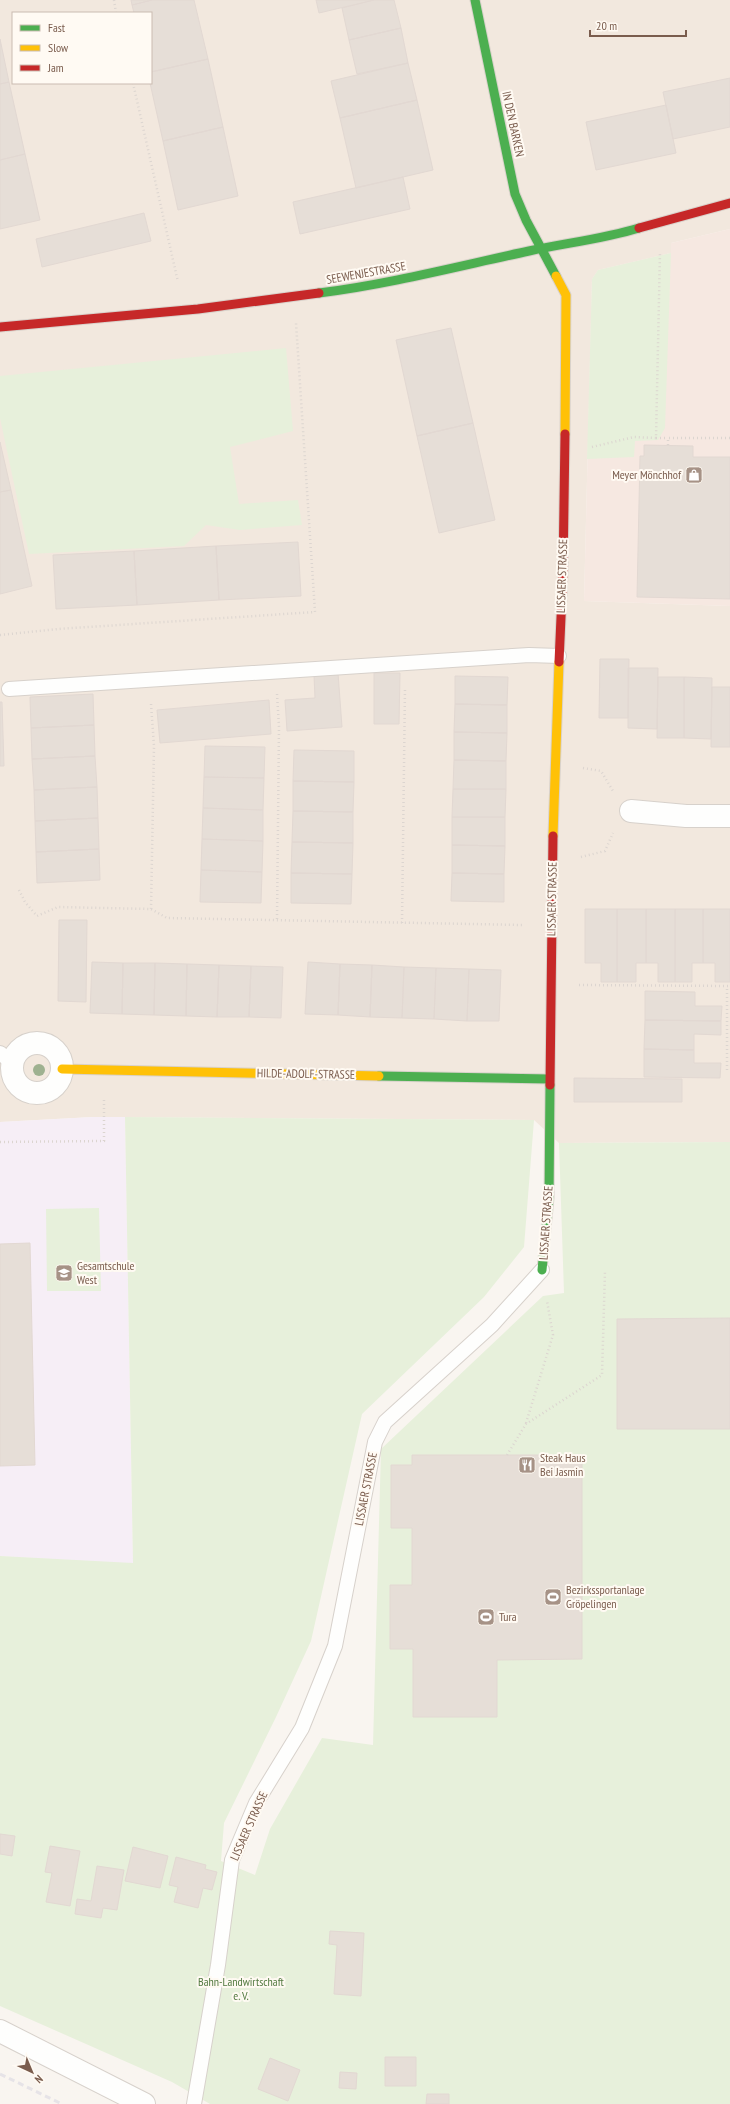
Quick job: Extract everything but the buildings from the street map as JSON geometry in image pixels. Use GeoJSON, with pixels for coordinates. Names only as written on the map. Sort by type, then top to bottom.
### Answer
{"type":"FeatureCollection","features":[{"type":"Feature","properties":{"kind":"street","name":"IN DEN BARKEN"},"geometry":{"type":"LineString","coordinates":[[475,0],[515,194],[526,220],[542,248]]}},
{"type":"Feature","properties":{"kind":"street","name":"SEEWENJESTRASSE"},"geometry":{"type":"LineString","coordinates":[[0,327],[184,310],[364,287],[542,248],[605,238],[730,203]]}},
{"type":"Feature","properties":{"kind":"street","name":"LISSAER STRASSE"},"geometry":{"type":"LineString","coordinates":[[542,248],[566,295],[564,573],[555,762],[551,926],[549,1198],[542,1270]]}},
{"type":"Feature","properties":{"kind":"street"},"geometry":{"type":"LineString","coordinates":[[631,811],[686,816],[730,816]]}},
{"type":"Feature","properties":{"kind":"street"},"geometry":{"type":"LineString","coordinates":[[38,1042],[46,1044],[58,1054],[62,1069],[56,1084],[50,1090],[42,1093],[34,1093],[19,1086],[6,1058],[15,1054],[21,1048],[38,1042]]}},
{"type":"Feature","properties":{"kind":"street","name":"HILDE-ADOLF-STRASSE"},"geometry":{"type":"LineString","coordinates":[[62,1069],[549,1079]]}},
{"type":"Feature","properties":{"kind":"street"},"geometry":{"type":"LineString","coordinates":[[0,2031],[144,2104]]}},
{"type":"Feature","properties":{"kind":"lane"},"geometry":{"type":"LineString","coordinates":[[9,689],[529,654],[559,656]]}},
{"type":"Feature","properties":{"kind":"lane","name":"LISSAER STRASSE"},"geometry":{"type":"LineString","coordinates":[[194,2104],[218,1965],[232,1860],[256,1803],[302,1728],[335,1646],[375,1442],[385,1422],[492,1325],[542,1270]]}},
{"type":"Feature","properties":{"kind":"path"},"geometry":{"type":"LineString","coordinates":[[114,0],[116,12]]}},
{"type":"Feature","properties":{"kind":"path"},"geometry":{"type":"LineString","coordinates":[[132,84],[184,310]]}},
{"type":"Feature","properties":{"kind":"path"},"geometry":{"type":"LineString","coordinates":[[656,438],[660,222]]}},
{"type":"Feature","properties":{"kind":"path"},"geometry":{"type":"LineString","coordinates":[[0,636],[58,629],[315,612],[294,296]]}},
{"type":"Feature","properties":{"kind":"path"},"geometry":{"type":"LineString","coordinates":[[564,454],[634,437],[730,438]]}},
{"type":"Feature","properties":{"kind":"path"},"geometry":{"type":"LineString","coordinates":[[668,438],[668,445]]}},
{"type":"Feature","properties":{"kind":"path"},"geometry":{"type":"LineString","coordinates":[[402,923],[405,662]]}},
{"type":"Feature","properties":{"kind":"path"},"geometry":{"type":"LineString","coordinates":[[274,671],[279,727],[277,920]]}},
{"type":"Feature","properties":{"kind":"path"},"geometry":{"type":"LineString","coordinates":[[148,679],[154,746],[151,909]]}},
{"type":"Feature","properties":{"kind":"path"},"geometry":{"type":"LineString","coordinates":[[555,762],[601,771],[621,806],[631,811]]}},
{"type":"Feature","properties":{"kind":"path"},"geometry":{"type":"LineString","coordinates":[[553,858],[577,858],[605,851],[622,813],[631,811]]}},
{"type":"Feature","properties":{"kind":"path"},"geometry":{"type":"LineString","coordinates":[[19,890],[25,902],[37,916],[58,907],[151,909],[167,918],[551,926]]}},
{"type":"Feature","properties":{"kind":"path"},"geometry":{"type":"LineString","coordinates":[[550,984],[729,986],[727,1070]]}},
{"type":"Feature","properties":{"kind":"path"},"geometry":{"type":"LineString","coordinates":[[0,1142],[104,1141],[104,1070]]}},
{"type":"Feature","properties":{"kind":"path"},"geometry":{"type":"LineString","coordinates":[[506,1455],[526,1424],[553,1335],[542,1270]]}},
{"type":"Feature","properties":{"kind":"path"},"geometry":{"type":"LineString","coordinates":[[526,1424],[602,1375],[605,1270]]}},
{"type":"Feature","properties":{"kind":"shaded area"},"geometry":{"type":"Polygon","coordinates":[[[0,0],[730,0],[730,229],[671,243],[671,253],[598,270],[592,279],[584,601],[730,606],[730,1142],[559,1143],[534,1120],[93,1117],[0,1122],[0,0]]]}},
{"type":"Feature","properties":{"kind":"shaded area"},"geometry":{"type":"Polygon","coordinates":[[[730,229],[730,606],[584,601],[592,279],[598,270],[671,253],[671,243],[730,229]]]}},
{"type":"Feature","properties":{"kind":"shaded area","name":"Gesamtschule West"},"geometry":{"type":"Polygon","coordinates":[[[93,1117],[125,1117],[133,1564],[0,1556],[0,1122],[93,1117]]]}},
{"type":"Feature","properties":{"kind":"green space"},"geometry":{"type":"Polygon","coordinates":[[[671,253],[665,428],[658,440],[635,441],[634,457],[587,459],[592,279],[598,270],[671,253]]]}},
{"type":"Feature","properties":{"kind":"green space"},"geometry":{"type":"Polygon","coordinates":[[[286,348],[293,431],[230,447],[239,504],[298,500],[302,525],[240,530],[206,525],[184,546],[29,554],[0,418],[0,376],[286,348]]]}},
{"type":"Feature","properties":{"kind":"green space","name":"Bahn-Landwirtschaft e. V."},"geometry":{"type":"Polygon","coordinates":[[[125,1117],[534,1120],[524,1247],[484,1297],[362,1414],[311,1641],[224,1823],[221,1861],[255,1875],[270,1829],[322,1738],[373,1745],[381,1449],[543,1296],[564,1293],[559,1143],[730,1142],[730,2104],[210,2104],[172,2082],[0,2006],[0,1556],[133,1563],[125,1117]]]}},
{"type":"Feature","properties":{"kind":"green space"},"geometry":{"type":"Polygon","coordinates":[[[99,1208],[101,1291],[47,1291],[46,1209],[99,1208]]]}},
{"type":"Feature","properties":{"kind":"railway"},"geometry":{"type":"LineString","coordinates":[[0,2074],[62,2104]]}},
{"type":"Feature","properties":{"kind":"traffic: fast"},"geometry":{"type":"LineString","coordinates":[[475,0],[515,194],[526,220],[556,276]]}},
{"type":"Feature","properties":{"kind":"traffic: fast"},"geometry":{"type":"LineString","coordinates":[[319,293],[398,280],[639,228]]}},
{"type":"Feature","properties":{"kind":"traffic: fast"},"geometry":{"type":"LineString","coordinates":[[379,1076],[549,1079]]}},
{"type":"Feature","properties":{"kind":"traffic: fast"},"geometry":{"type":"LineString","coordinates":[[542,1270],[549,1198],[550,1085]]}},
{"type":"Feature","properties":{"kind":"traffic: slow"},"geometry":{"type":"LineString","coordinates":[[556,276],[566,295],[565,434]]}},
{"type":"Feature","properties":{"kind":"traffic: slow"},"geometry":{"type":"LineString","coordinates":[[553,836],[559,662]]}},
{"type":"Feature","properties":{"kind":"traffic: slow"},"geometry":{"type":"LineString","coordinates":[[62,1069],[379,1076]]}},
{"type":"Feature","properties":{"kind":"traffic: jam"},"geometry":{"type":"LineString","coordinates":[[639,228],[730,203]]}},
{"type":"Feature","properties":{"kind":"traffic: jam"},"geometry":{"type":"LineString","coordinates":[[0,327],[198,309],[319,293]]}},
{"type":"Feature","properties":{"kind":"traffic: jam"},"geometry":{"type":"LineString","coordinates":[[559,662],[563,573],[565,434]]}},
{"type":"Feature","properties":{"kind":"traffic: jam"},"geometry":{"type":"LineString","coordinates":[[550,1085],[553,836]]}},
{"type":"Feature","properties":{"kind":"place","name":"Meyer Mönchhof"},"geometry":{"type":"Point","coordinates":[694,475]}},
{"type":"Feature","properties":{"kind":"place","name":"Gesamtschule West"},"geometry":{"type":"Point","coordinates":[64,1273]}},
{"type":"Feature","properties":{"kind":"place","name":"Steak Haus Bei Jasmin"},"geometry":{"type":"Point","coordinates":[527,1465]}},
{"type":"Feature","properties":{"kind":"place","name":"Bezirkssportanlage Gröpelingen"},"geometry":{"type":"Point","coordinates":[553,1597]}},
{"type":"Feature","properties":{"kind":"place","name":"Tura"},"geometry":{"type":"Point","coordinates":[486,1617]}}]}
